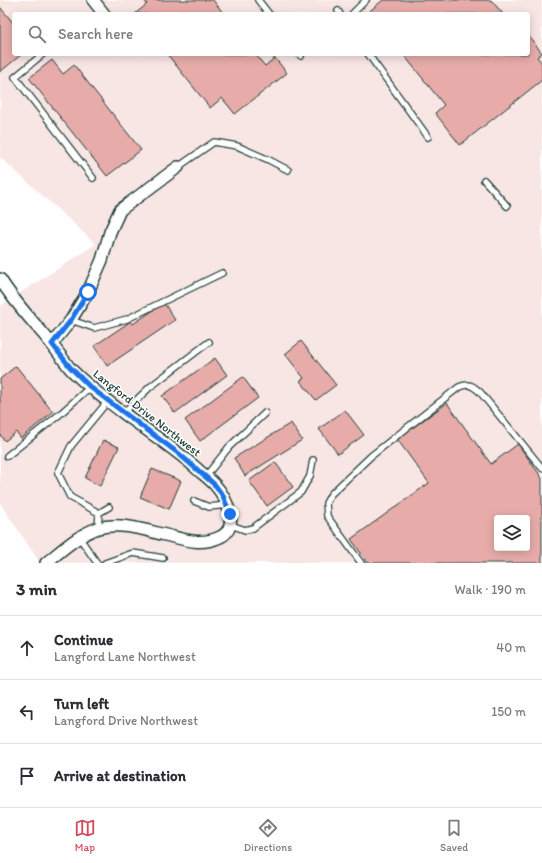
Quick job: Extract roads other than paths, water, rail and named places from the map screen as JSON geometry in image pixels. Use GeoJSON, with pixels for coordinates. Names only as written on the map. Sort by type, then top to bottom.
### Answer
{"type":"FeatureCollection","features":[{"type":"Feature","properties":{"kind":"street"},"geometry":{"type":"LineString","coordinates":[[93,0],[102,12]]}},
{"type":"Feature","properties":{"kind":"street"},"geometry":{"type":"LineString","coordinates":[[52,344],[71,320],[88,292],[102,260],[110,232],[120,210],[178,167]]}},
{"type":"Feature","properties":{"kind":"street","name":"Langford Drive Northwest"},"geometry":{"type":"LineString","coordinates":[[0,279],[7,291],[70,367],[90,387],[178,453],[215,485],[223,496],[230,514],[231,525]]}},
{"type":"Feature","properties":{"kind":"street"},"geometry":{"type":"LineString","coordinates":[[46,563],[78,537],[98,528],[121,526],[194,542],[207,541],[220,537],[226,533],[231,525]]}},
{"type":"Feature","properties":{"kind":"lane"},"geometry":{"type":"LineString","coordinates":[[258,0],[267,12]]}},
{"type":"Feature","properties":{"kind":"lane"},"geometry":{"type":"LineString","coordinates":[[354,12],[366,0]]}},
{"type":"Feature","properties":{"kind":"lane"},"geometry":{"type":"LineString","coordinates":[[41,56],[15,77],[93,178]]}},
{"type":"Feature","properties":{"kind":"lane"},"geometry":{"type":"LineString","coordinates":[[369,56],[428,137]]}},
{"type":"Feature","properties":{"kind":"lane"},"geometry":{"type":"LineString","coordinates":[[178,167],[214,142],[237,146],[288,170]]}},
{"type":"Feature","properties":{"kind":"lane"},"geometry":{"type":"LineString","coordinates":[[484,180],[507,206]]}},
{"type":"Feature","properties":{"kind":"lane"},"geometry":{"type":"LineString","coordinates":[[71,320],[94,328],[127,319],[222,273]]}},
{"type":"Feature","properties":{"kind":"lane"},"geometry":{"type":"LineString","coordinates":[[123,412],[150,387],[210,342]]}},
{"type":"Feature","properties":{"kind":"lane"},"geometry":{"type":"LineString","coordinates":[[361,563],[327,516],[326,503],[331,494],[371,456],[459,387],[466,384],[471,385],[480,392],[542,468]]}},
{"type":"Feature","properties":{"kind":"lane"},"geometry":{"type":"LineString","coordinates":[[7,456],[60,414],[90,387]]}},
{"type":"Feature","properties":{"kind":"lane"},"geometry":{"type":"LineString","coordinates":[[99,513],[70,497],[58,473],[71,446],[108,401]]}},
{"type":"Feature","properties":{"kind":"lane"},"geometry":{"type":"LineString","coordinates":[[206,476],[229,447],[265,413]]}},
{"type":"Feature","properties":{"kind":"lane"},"geometry":{"type":"LineString","coordinates":[[231,525],[245,530],[253,528],[301,492],[310,476],[313,460]]}},
{"type":"Feature","properties":{"kind":"lane"},"geometry":{"type":"LineString","coordinates":[[194,501],[209,507],[226,505]]}},
{"type":"Feature","properties":{"kind":"lane"},"geometry":{"type":"LineString","coordinates":[[99,513],[108,507]]}},
{"type":"Feature","properties":{"kind":"lane"},"geometry":{"type":"LineString","coordinates":[[98,528],[99,513]]}},
{"type":"Feature","properties":{"kind":"lane"},"geometry":{"type":"LineString","coordinates":[[78,537],[97,563]]}},
{"type":"Feature","properties":{"kind":"lane"},"geometry":{"type":"LineString","coordinates":[[105,563],[133,553],[163,558]]}}]}
